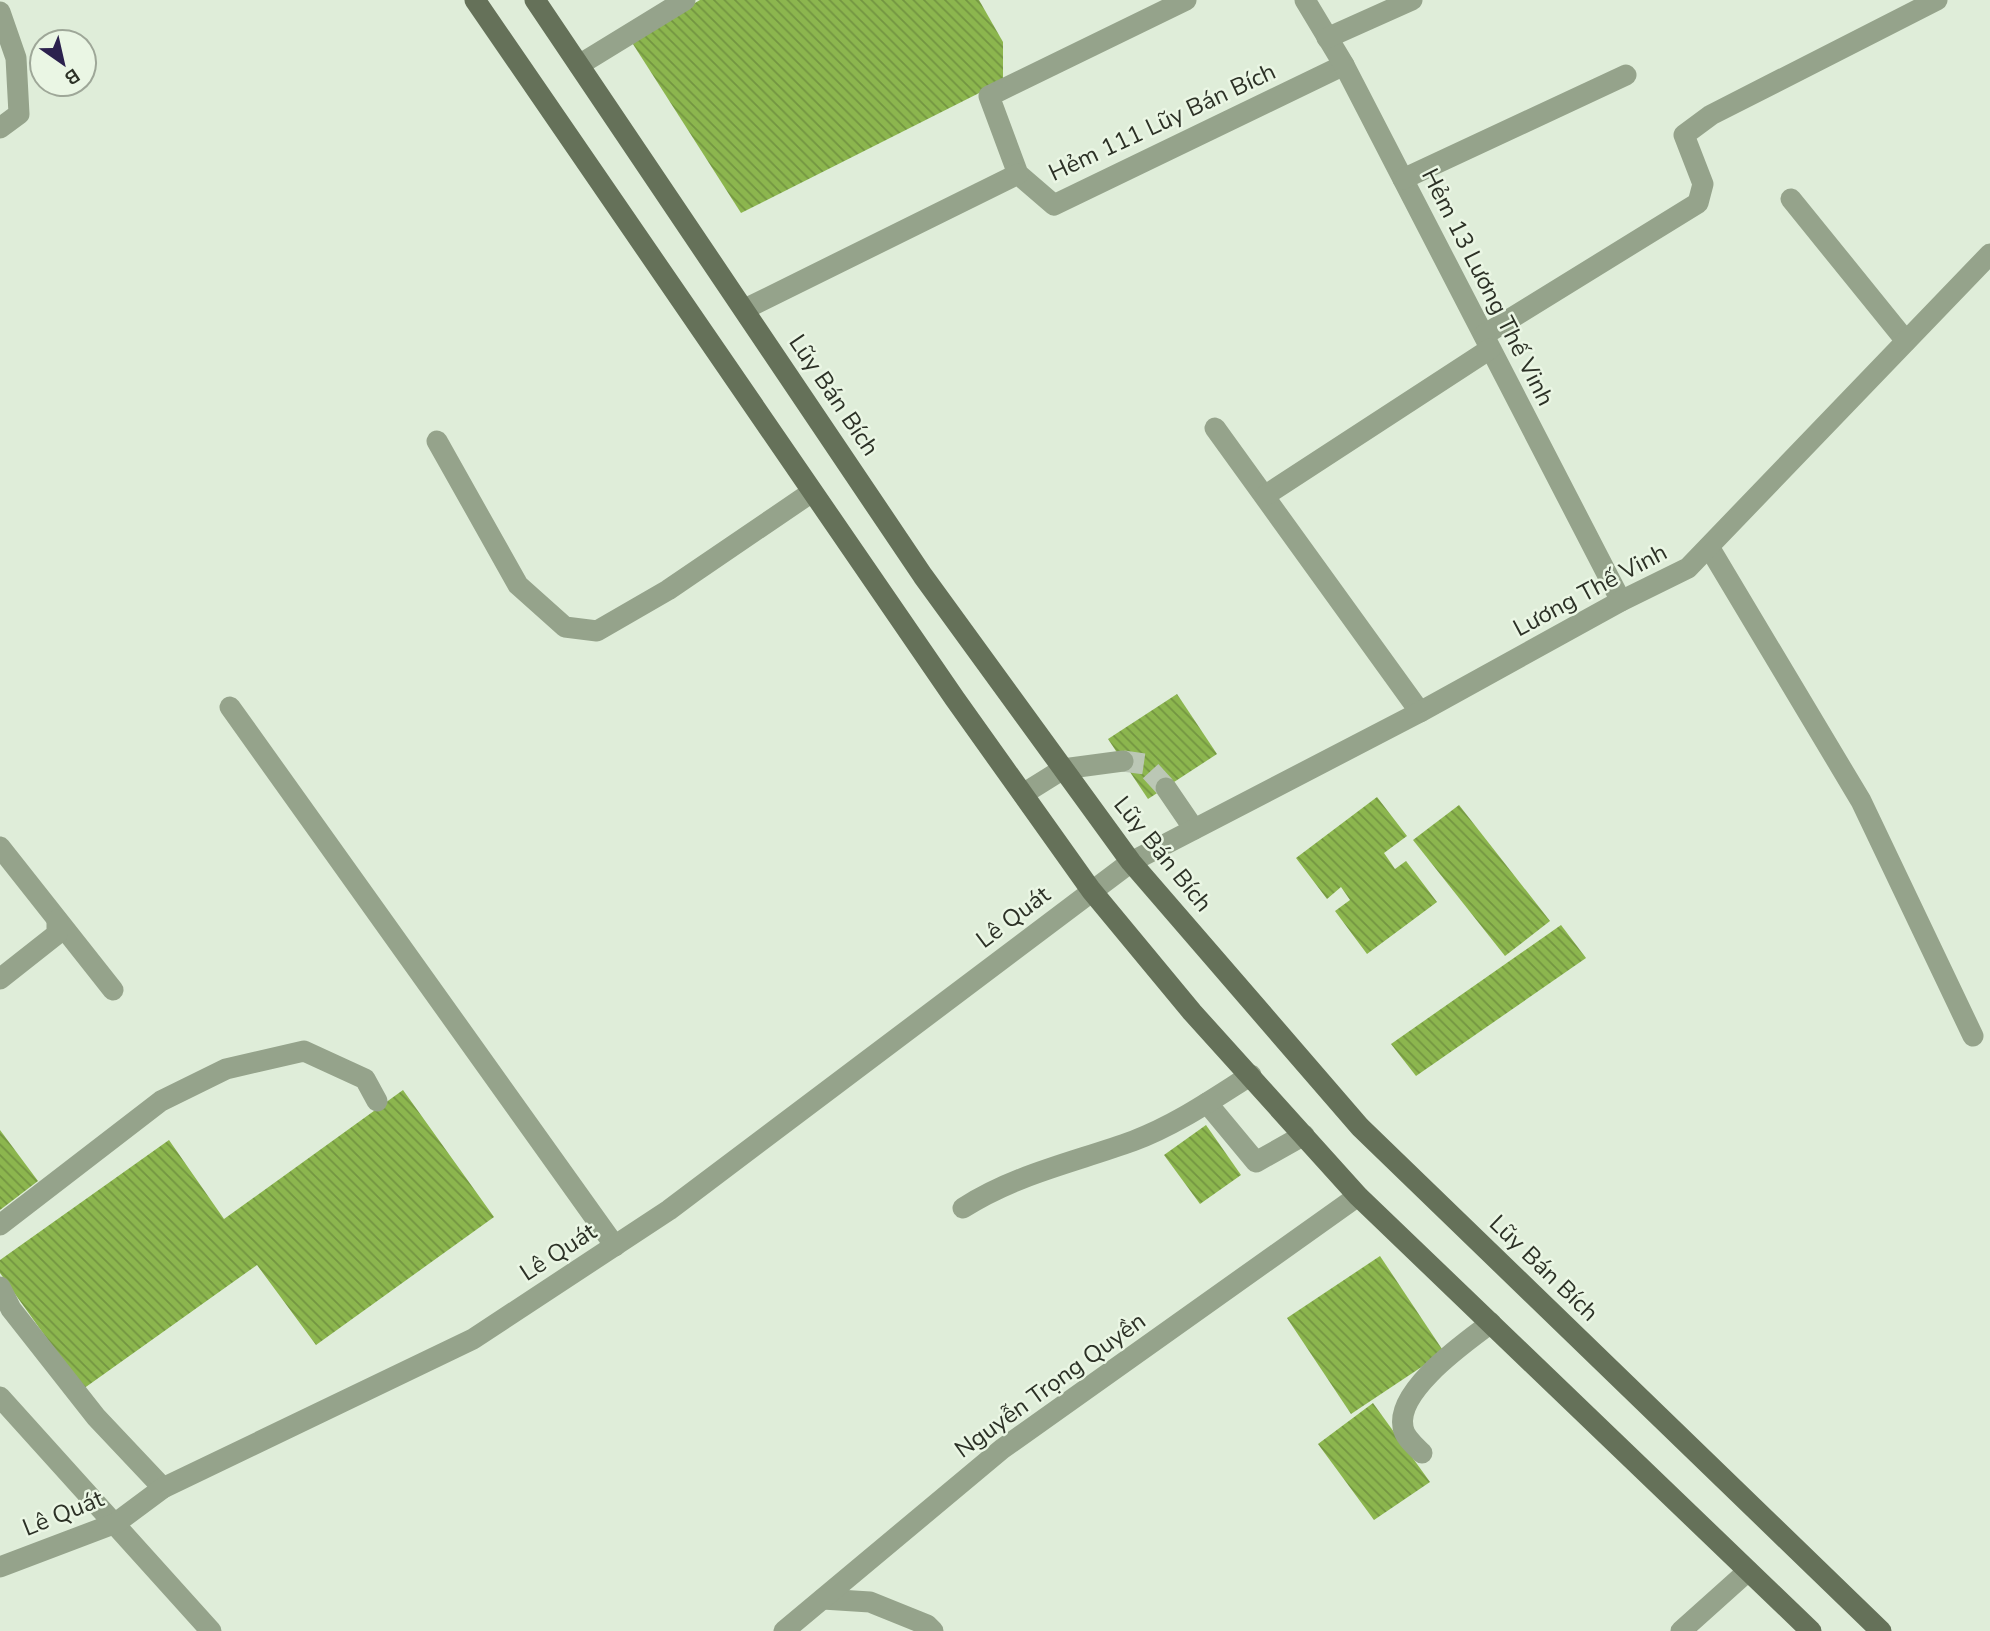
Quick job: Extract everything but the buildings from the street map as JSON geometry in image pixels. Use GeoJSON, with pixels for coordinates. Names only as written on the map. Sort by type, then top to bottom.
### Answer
{"type":"FeatureCollection","features":[{"type":"Feature","properties":{"kind":"main road"},"geometry":{"type":"LineString","coordinates":[[475,0],[811,492],[1091,890],[1192,1012],[1358,1196],[1811,1631]]}},
{"type":"Feature","properties":{"kind":"main road","name":"Lũy Bán Bích"},"geometry":{"type":"LineString","coordinates":[[535,0],[923,576],[1131,862],[1360,1127],[1881,1631]]}},
{"type":"Feature","properties":{"kind":"street"},"geometry":{"type":"LineString","coordinates":[[579,65],[685,0]]}},
{"type":"Feature","properties":{"kind":"street"},"geometry":{"type":"LineString","coordinates":[[1018,174],[989,96],[1186,0]]}},
{"type":"Feature","properties":{"kind":"street","name":"Hẻm 13 Lương Thế Vinh"},"geometry":{"type":"LineString","coordinates":[[1305,0],[1344,65],[1621,601]]}},
{"type":"Feature","properties":{"kind":"street"},"geometry":{"type":"LineString","coordinates":[[1327,38],[1412,0]]}},
{"type":"Feature","properties":{"kind":"street"},"geometry":{"type":"LineString","coordinates":[[1266,495],[1487,342],[1698,203],[1703,184],[1684,135],[1711,115],[1937,0]]}},
{"type":"Feature","properties":{"kind":"street"},"geometry":{"type":"LineString","coordinates":[[0,12],[16,58],[19,114],[0,128]]}},
{"type":"Feature","properties":{"kind":"street","name":"Hẻm 111 Lũy Bán Bích"},"geometry":{"type":"LineString","coordinates":[[745,309],[1018,174],[1054,205],[1344,65]]}},
{"type":"Feature","properties":{"kind":"street"},"geometry":{"type":"LineString","coordinates":[[1403,179],[1626,75]]}},
{"type":"Feature","properties":{"kind":"street"},"geometry":{"type":"LineString","coordinates":[[1791,198],[1906,341]]}},
{"type":"Feature","properties":{"kind":"street","name":"Lương Thế Vinh"},"geometry":{"type":"LineString","coordinates":[[1131,862],[1420,712],[1621,601],[1688,568],[1990,254]]}},
{"type":"Feature","properties":{"kind":"street"},"geometry":{"type":"LineString","coordinates":[[1215,428],[1266,495],[1420,712]]}},
{"type":"Feature","properties":{"kind":"street"},"geometry":{"type":"LineString","coordinates":[[437,441],[518,585],[565,627],[597,631],[668,590],[811,492]]}},
{"type":"Feature","properties":{"kind":"street"},"geometry":{"type":"LineString","coordinates":[[1709,547],[1861,801],[1973,1036]]}},
{"type":"Feature","properties":{"kind":"street"},"geometry":{"type":"LineString","coordinates":[[230,707],[615,1246]]}},
{"type":"Feature","properties":{"kind":"street"},"geometry":{"type":"LineString","coordinates":[[1023,794],[1063,769],[1123,761]]}},
{"type":"Feature","properties":{"kind":"street"},"geometry":{"type":"LineString","coordinates":[[1166,788],[1194,829]]}},
{"type":"Feature","properties":{"kind":"street"},"geometry":{"type":"LineString","coordinates":[[0,847],[113,990]]}},
{"type":"Feature","properties":{"kind":"street","name":"Lê Quát"},"geometry":{"type":"LineString","coordinates":[[0,1567],[116,1523],[163,1488],[472,1339],[669,1210],[1131,862]]}},
{"type":"Feature","properties":{"kind":"street"},"geometry":{"type":"LineString","coordinates":[[0,979],[57,934],[57,920]]}},
{"type":"Feature","properties":{"kind":"street"},"geometry":{"type":"LineString","coordinates":[[0,1225],[161,1101],[226,1069],[304,1051],[365,1079],[377,1101]]}},
{"type":"Feature","properties":{"kind":"street"},"geometry":{"type":"LineString","coordinates":[[963,1208],[1039,1170],[1134,1141],[1176,1122],[1251,1075]]}},
{"type":"Feature","properties":{"kind":"street"},"geometry":{"type":"LineString","coordinates":[[1206,1103],[1256,1162],[1304,1135]]}},
{"type":"Feature","properties":{"kind":"street","name":"Nguyễn Trọng Quyền"},"geometry":{"type":"LineString","coordinates":[[784,1631],[1002,1449],[1358,1196]]}},
{"type":"Feature","properties":{"kind":"street"},"geometry":{"type":"LineString","coordinates":[[0,1287],[11,1309],[96,1417],[163,1488]]}},
{"type":"Feature","properties":{"kind":"street"},"geometry":{"type":"LineString","coordinates":[[1422,1453],[1406,1435],[1402,1425],[1411,1396],[1441,1360],[1491,1323]]}},
{"type":"Feature","properties":{"kind":"street"},"geometry":{"type":"LineString","coordinates":[[0,1397],[212,1631]]}},
{"type":"Feature","properties":{"kind":"street"},"geometry":{"type":"LineString","coordinates":[[1681,1631],[1748,1571]]}},
{"type":"Feature","properties":{"kind":"street"},"geometry":{"type":"LineString","coordinates":[[823,1599],[870,1602],[927,1625],[933,1631]]}},
{"type":"Feature","properties":{"kind":"tunnel"},"geometry":{"type":"LineString","coordinates":[[1123,761],[1144,764],[1166,788]]}}]}
